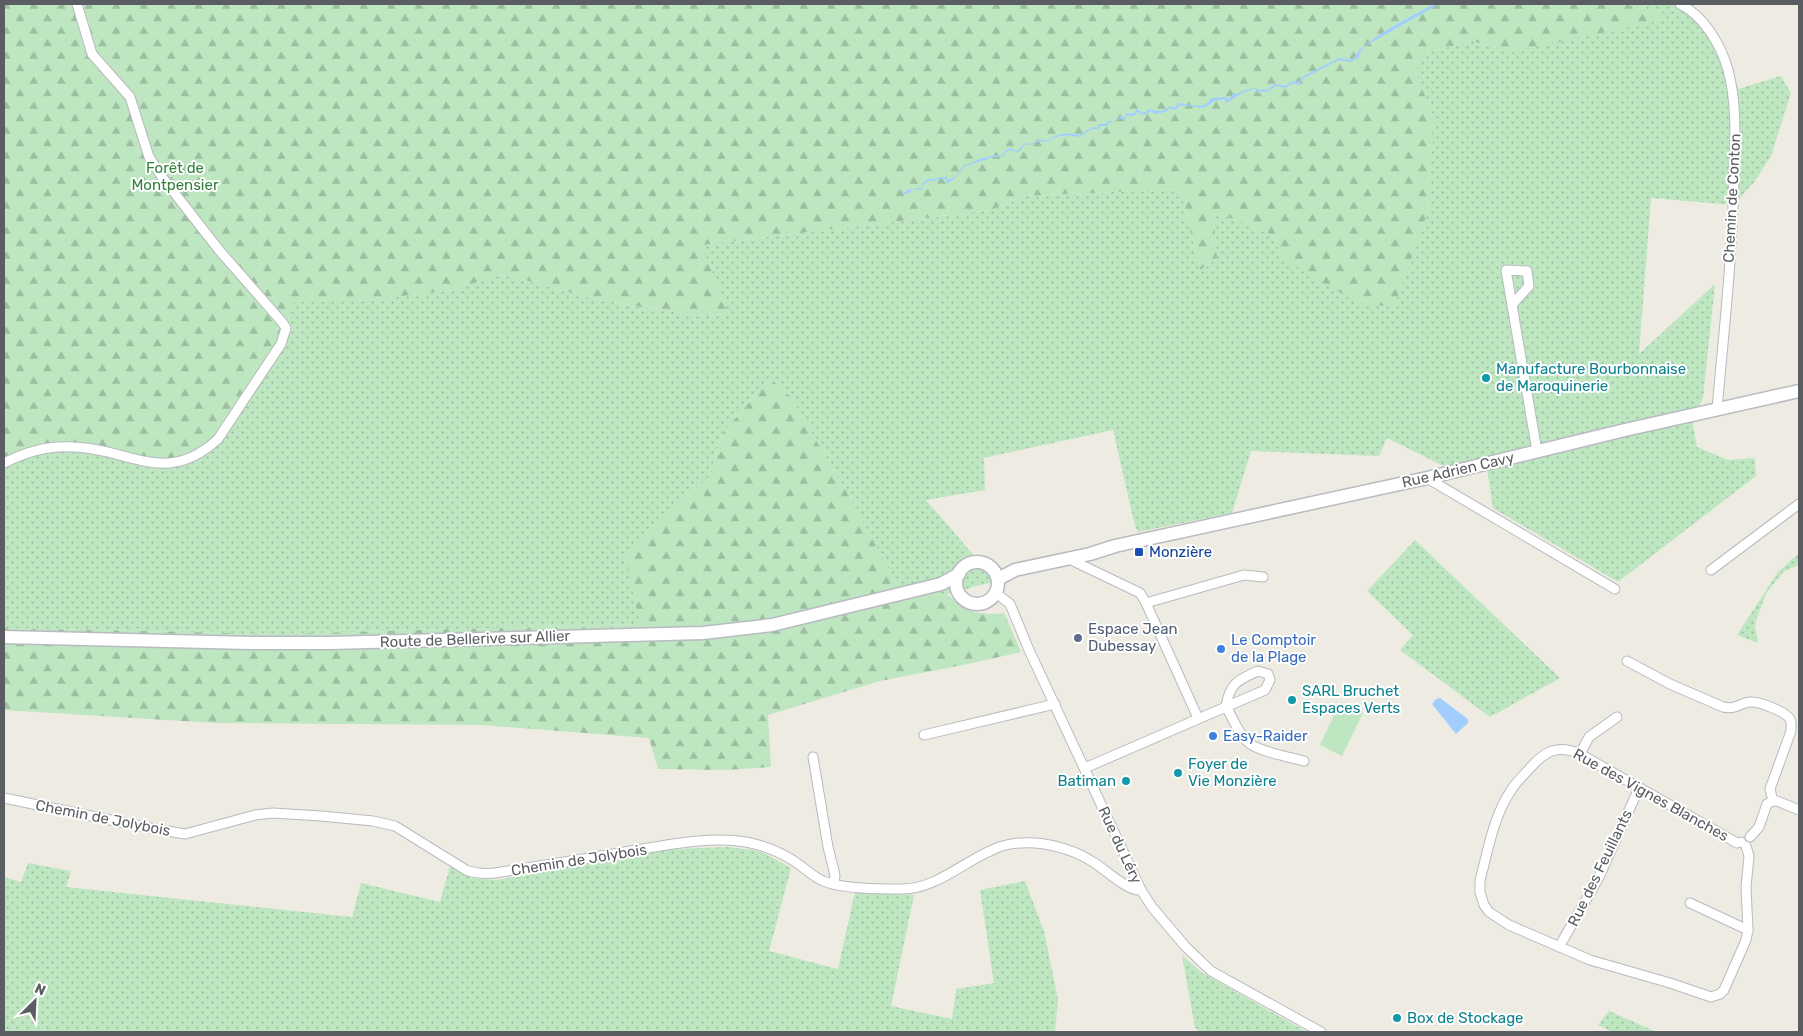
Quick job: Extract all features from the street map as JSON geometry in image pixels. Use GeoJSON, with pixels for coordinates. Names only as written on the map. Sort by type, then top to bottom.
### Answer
{"type":"FeatureCollection","features":[{"type":"Feature","properties":{"kind":"main road","name":"Rue Adrien Cavy"},"geometry":{"type":"LineString","coordinates":[[998,579],[1015,570],[1090,554],[1115,546],[1427,478],[1799,391]]}},
{"type":"Feature","properties":{"kind":"main road","name":"Rue Adrien Cavy"},"geometry":{"type":"LineString","coordinates":[[990,567],[1006,566],[1115,546]]}},
{"type":"Feature","properties":{"kind":"main road"},"geometry":{"type":"LineString","coordinates":[[975,562],[986,564],[990,567],[998,579],[996,593],[986,602],[979,604],[966,600],[958,589],[957,584],[959,574],[963,568],[975,562]]}},
{"type":"Feature","properties":{"kind":"main road","name":"Route de Bellerive sur Allier"},"geometry":{"type":"LineString","coordinates":[[4,638],[322,643],[703,633],[772,625],[942,584],[959,574]]}},
{"type":"Feature","properties":{"kind":"main road"},"geometry":{"type":"LineString","coordinates":[[942,584],[958,589]]}},
{"type":"Feature","properties":{"kind":"street"},"geometry":{"type":"LineString","coordinates":[[4,463],[25,454],[52,447],[74,446],[96,449],[154,464],[172,463],[188,459],[207,450],[218,440],[281,344],[286,328],[220,250],[153,164],[149,157],[130,97],[92,54],[77,4]]}},
{"type":"Feature","properties":{"kind":"street","name":"Chemin de Conton"},"geometry":{"type":"LineString","coordinates":[[1680,4],[1691,10],[1708,30],[1720,49],[1728,70],[1733,101],[1735,126],[1734,204],[1717,409]]}},
{"type":"Feature","properties":{"kind":"street"},"geometry":{"type":"LineString","coordinates":[[1512,305],[1537,451]]}},
{"type":"Feature","properties":{"kind":"street"},"geometry":{"type":"LineString","coordinates":[[1427,478],[1615,589]]}},
{"type":"Feature","properties":{"kind":"street"},"geometry":{"type":"LineString","coordinates":[[1711,570],[1799,504]]}},
{"type":"Feature","properties":{"kind":"street"},"geometry":{"type":"LineString","coordinates":[[1090,554],[1091,569]]}},
{"type":"Feature","properties":{"kind":"street"},"geometry":{"type":"LineString","coordinates":[[1068,559],[1140,593],[1198,718]]}},
{"type":"Feature","properties":{"kind":"street"},"geometry":{"type":"LineString","coordinates":[[1146,603],[1244,575],[1263,577]]}},
{"type":"Feature","properties":{"kind":"street","name":"Rue du Léry"},"geometry":{"type":"LineString","coordinates":[[996,593],[1010,604],[1029,650],[1141,890],[1152,907],[1185,946],[1211,971],[1321,1032]]}},
{"type":"Feature","properties":{"kind":"street"},"geometry":{"type":"LineString","coordinates":[[1627,661],[1670,684],[1724,707],[1733,709],[1749,702],[1757,702],[1786,714],[1792,722],[1791,731],[1770,790],[1773,801],[1797,808]]}},
{"type":"Feature","properties":{"kind":"street"},"geometry":{"type":"LineString","coordinates":[[1085,768],[1198,718],[1226,706],[1265,690],[1270,680],[1268,674],[1258,671],[1240,679],[1228,692],[1226,706],[1249,743],[1283,756],[1304,761]]}},
{"type":"Feature","properties":{"kind":"street"},"geometry":{"type":"LineString","coordinates":[[924,735],[1055,704]]}},
{"type":"Feature","properties":{"kind":"street"},"geometry":{"type":"LineString","coordinates":[[1580,754],[1589,737],[1617,716]]}},
{"type":"Feature","properties":{"kind":"street","name":"Rue des Vignes Blanches"},"geometry":{"type":"LineString","coordinates":[[1744,844],[1737,843],[1580,754],[1571,750],[1554,750],[1539,758],[1515,785],[1502,806],[1480,880],[1480,892],[1484,905],[1489,912],[1509,925],[1590,960],[1711,997],[1720,994],[1727,985],[1746,940],[1748,930],[1746,887],[1748,856],[1744,844],[1744,836],[1750,837],[1759,827],[1768,804],[1773,801]]}},
{"type":"Feature","properties":{"kind":"street"},"geometry":{"type":"LineString","coordinates":[[813,757],[828,847],[835,875],[834,884]]}},
{"type":"Feature","properties":{"kind":"street","name":"Rue des Feuillants"},"geometry":{"type":"LineString","coordinates":[[1559,947],[1599,877],[1639,788]]}},
{"type":"Feature","properties":{"kind":"street","name":"Chemin de Jolybois"},"geometry":{"type":"LineString","coordinates":[[4,798],[185,834],[254,815],[273,813],[373,821],[394,826],[474,873],[495,873],[681,843],[716,840],[745,842],[772,848],[788,856],[814,877],[834,884],[903,889],[930,883],[1001,846],[1018,843],[1037,843],[1062,848],[1078,854],[1124,884],[1137,891],[1141,890]]}},
{"type":"Feature","properties":{"kind":"street"},"geometry":{"type":"LineString","coordinates":[[1690,903],[1748,930]]}},
{"type":"Feature","properties":{"kind":"green space","name":"Forêt de Montpensier"},"geometry":{"type":"Polygon","coordinates":[[[4,4],[1623,4],[1663,13],[1667,19],[1511,52],[1472,41],[1429,52],[1415,71],[1434,118],[1429,209],[1394,307],[1358,303],[1283,259],[1273,235],[1213,211],[1217,258],[1200,270],[1180,189],[1023,196],[991,210],[702,245],[728,313],[698,316],[641,307],[587,297],[502,274],[453,290],[350,302],[293,302],[281,344],[218,439],[172,463],[96,449],[52,447],[4,463],[4,4]]]}},
{"type":"Feature","properties":{"kind":"green space"},"geometry":{"type":"Polygon","coordinates":[[[1623,4],[1691,4],[1705,19],[1727,52],[1738,89],[1781,76],[1791,93],[1771,156],[1755,181],[1734,205],[1651,198],[1639,354],[1715,284],[1703,398],[1692,420],[1697,447],[1728,460],[1755,458],[1756,476],[1618,582],[1493,508],[1487,469],[1462,475],[1387,438],[1379,456],[1251,451],[1232,513],[1138,532],[1113,430],[984,458],[985,490],[926,500],[996,581],[947,594],[905,599],[845,489],[789,395],[770,378],[722,434],[709,477],[681,502],[640,624],[280,634],[4,628],[4,463],[286,328],[293,301],[350,302],[453,290],[502,274],[587,297],[641,307],[698,316],[727,313],[701,245],[991,210],[1023,196],[1180,189],[1200,270],[1217,258],[1213,210],[1273,235],[1283,259],[1434,118],[1415,71],[1429,52],[1472,41],[1511,52],[1663,13],[1623,4]]]}},
{"type":"Feature","properties":{"kind":"green space"},"geometry":{"type":"Polygon","coordinates":[[[770,378],[789,395],[845,489],[905,599],[947,594],[967,609],[979,613],[1004,613],[1021,652],[880,681],[768,715],[771,767],[726,770],[658,769],[649,738],[481,725],[215,723],[4,710],[4,628],[280,634],[640,624],[624,554],[709,477],[722,434],[770,378]]]}},
{"type":"Feature","properties":{"kind":"green space"},"geometry":{"type":"Polygon","coordinates":[[[1415,540],[1560,678],[1490,717],[1400,650],[1413,635],[1367,591],[1415,540]]]}},
{"type":"Feature","properties":{"kind":"green space"},"geometry":{"type":"Polygon","coordinates":[[[1799,553],[1799,565],[1784,571],[1767,592],[1755,627],[1758,643],[1737,635],[1778,572],[1799,553]]]}},
{"type":"Feature","properties":{"kind":"green space"},"geometry":{"type":"Polygon","coordinates":[[[1340,702],[1363,713],[1342,756],[1320,745],[1340,702]]]}},
{"type":"Feature","properties":{"kind":"green space"},"geometry":{"type":"Polygon","coordinates":[[[727,847],[754,850],[768,855],[791,868],[769,951],[838,969],[855,892],[914,895],[891,1006],[952,1019],[956,989],[994,983],[980,890],[1025,881],[1044,931],[1058,1000],[1055,1032],[4,1032],[4,877],[21,882],[28,863],[71,871],[66,887],[352,917],[361,883],[440,902],[450,866],[471,878],[496,880],[673,849],[727,847]]]}},
{"type":"Feature","properties":{"kind":"green space"},"geometry":{"type":"Polygon","coordinates":[[[1182,955],[1201,972],[1307,1032],[1201,1032],[1195,1028],[1182,955]]]}},
{"type":"Feature","properties":{"kind":"green space"},"geometry":{"type":"Polygon","coordinates":[[[1609,1011],[1657,1032],[1612,1032],[1598,1025],[1609,1011]]]}},
{"type":"Feature","properties":{"kind":"water"},"geometry":{"type":"Polygon","coordinates":[[[1434,4],[1439,4],[1365,46],[1359,57],[1351,62],[1339,60],[1302,79],[1299,85],[1292,83],[1286,88],[1276,86],[1267,92],[1262,91],[1259,94],[1255,89],[1237,96],[1227,103],[1224,99],[1221,99],[1204,108],[1180,105],[1176,110],[1170,108],[1165,112],[1155,114],[1151,111],[1144,115],[1137,112],[1134,116],[1127,115],[1125,121],[1120,118],[1115,120],[1121,116],[1125,118],[1126,113],[1133,114],[1137,109],[1143,113],[1150,109],[1160,111],[1170,106],[1175,108],[1178,103],[1201,106],[1211,98],[1226,97],[1228,100],[1234,93],[1237,94],[1245,90],[1256,88],[1259,91],[1262,89],[1267,90],[1275,84],[1286,86],[1292,81],[1298,82],[1302,77],[1339,58],[1351,60],[1360,50],[1369,42],[1387,30],[1434,4]]]}},
{"type":"Feature","properties":{"kind":"water"},"geometry":{"type":"Polygon","coordinates":[[[1113,121],[1107,126],[1100,126],[1099,129],[1092,129],[1079,137],[1062,136],[1046,142],[1040,141],[1031,145],[1025,144],[1019,152],[1010,150],[1004,156],[988,158],[987,160],[965,166],[955,178],[947,184],[945,178],[928,181],[923,185],[922,190],[915,189],[906,194],[899,191],[905,192],[909,189],[922,188],[922,184],[927,179],[947,177],[948,180],[955,177],[964,165],[979,159],[1003,155],[1004,152],[1010,148],[1017,151],[1025,143],[1031,144],[1040,139],[1046,141],[1061,134],[1079,135],[1093,127],[1097,128],[1099,124],[1113,121]]]}},
{"type":"Feature","properties":{"kind":"water"},"geometry":{"type":"Polygon","coordinates":[[[1440,698],[1468,719],[1468,723],[1456,734],[1432,704],[1436,699],[1440,698]]]}},
{"type":"Feature","properties":{"kind":"place","name":"Manufacture Bourbonnaise de Maroquinerie"},"geometry":{"type":"Point","coordinates":[1486,378]}},
{"type":"Feature","properties":{"kind":"place","name":"Monzière"},"geometry":{"type":"Point","coordinates":[1139,552]}},
{"type":"Feature","properties":{"kind":"place","name":"Espace Jean Dubessay"},"geometry":{"type":"Point","coordinates":[1078,638]}},
{"type":"Feature","properties":{"kind":"place","name":"Le Comptoir de la Plage"},"geometry":{"type":"Point","coordinates":[1221,649]}},
{"type":"Feature","properties":{"kind":"place","name":"SARL Bruchet Espaces Verts"},"geometry":{"type":"Point","coordinates":[1292,700]}},
{"type":"Feature","properties":{"kind":"place","name":"Easy-Raider"},"geometry":{"type":"Point","coordinates":[1213,736]}},
{"type":"Feature","properties":{"kind":"place","name":"Foyer de Vie Monzière"},"geometry":{"type":"Point","coordinates":[1178,773]}},
{"type":"Feature","properties":{"kind":"place","name":"Batiman"},"geometry":{"type":"Point","coordinates":[1126,781]}},
{"type":"Feature","properties":{"kind":"place","name":"Box de Stockage"},"geometry":{"type":"Point","coordinates":[1397,1018]}}]}
